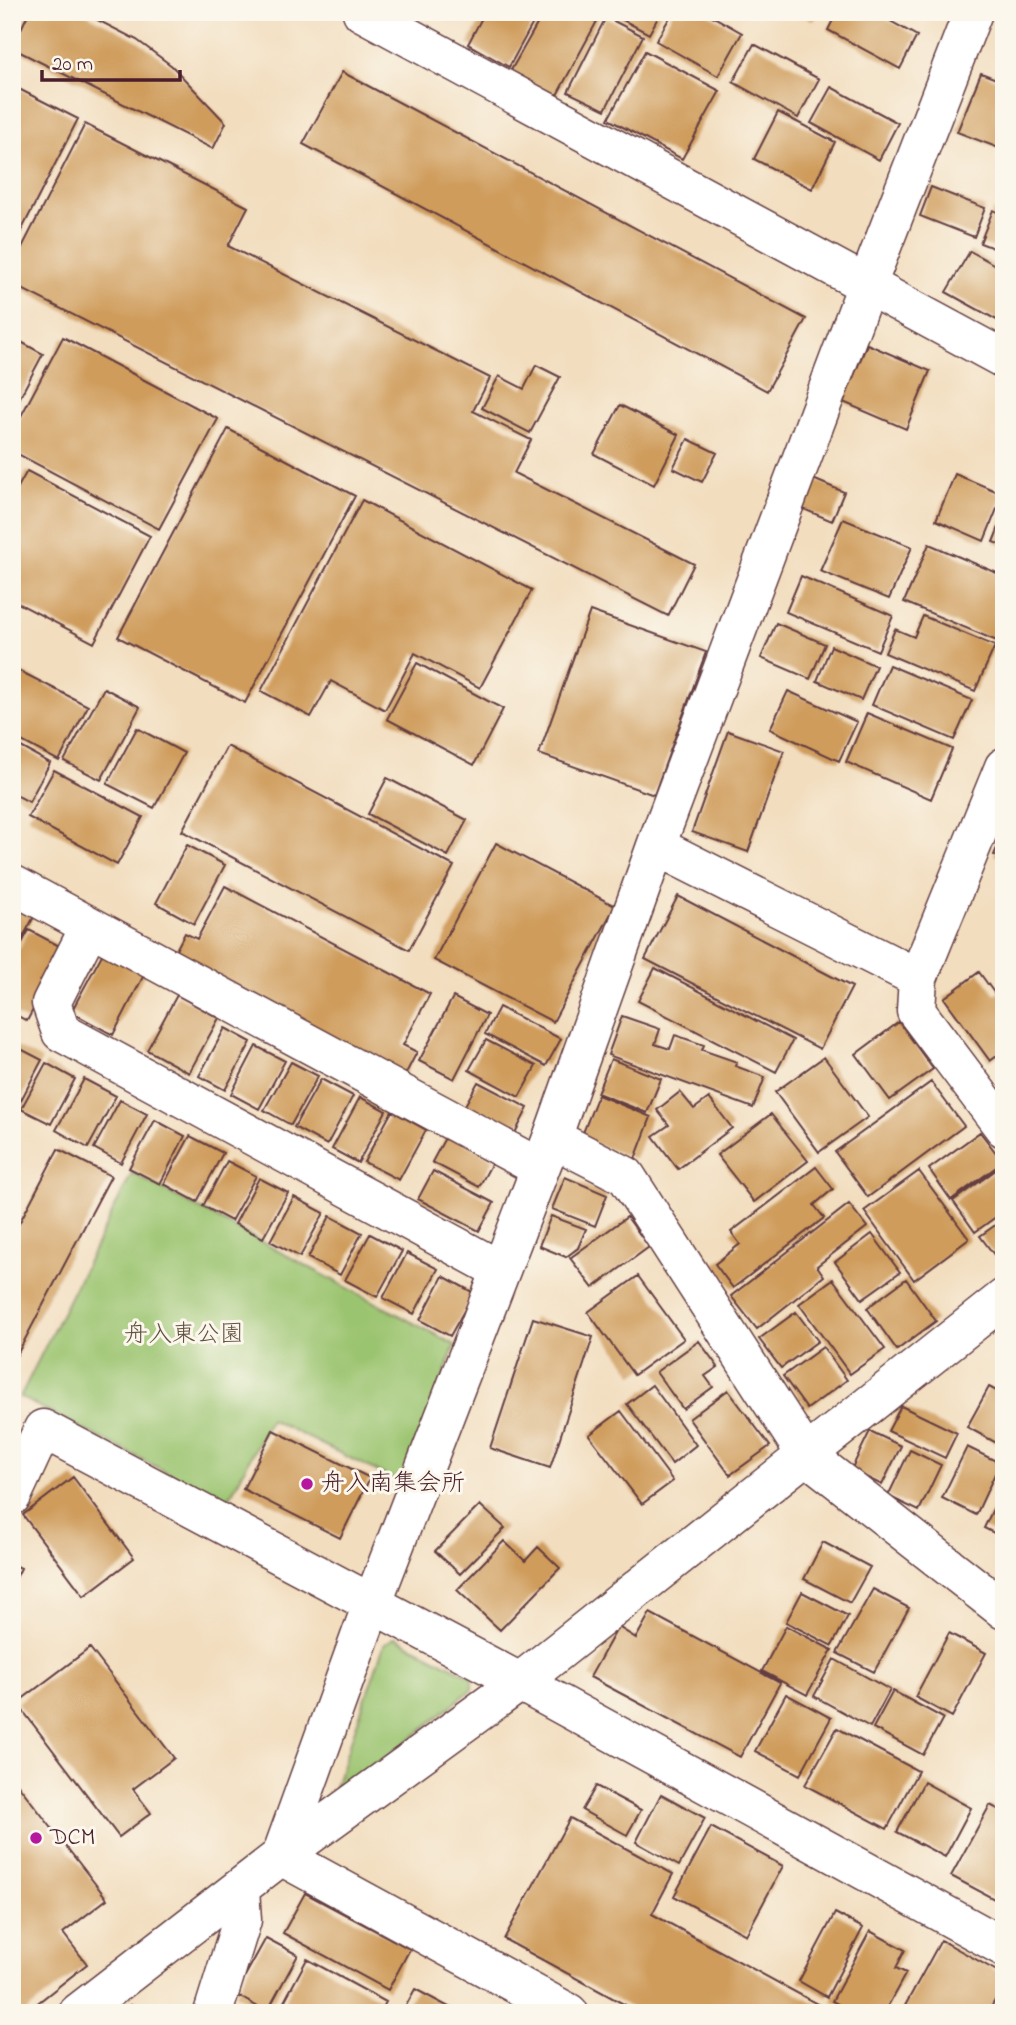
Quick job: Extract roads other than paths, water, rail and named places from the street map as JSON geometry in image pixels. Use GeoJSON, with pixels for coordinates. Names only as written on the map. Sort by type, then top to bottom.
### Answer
{"type":"FeatureCollection","features":[{"type":"Feature","properties":{"kind":"street"},"geometry":{"type":"LineString","coordinates":[[362,12],[1004,359]]}},
{"type":"Feature","properties":{"kind":"street"},"geometry":{"type":"LineString","coordinates":[[281,1856],[372,1604],[546,1153],[656,846],[973,12]]}},
{"type":"Feature","properties":{"kind":"street"},"geometry":{"type":"LineString","coordinates":[[1004,767],[918,978],[916,1011],[1004,1128]]}},
{"type":"Feature","properties":{"kind":"street"},"geometry":{"type":"LineString","coordinates":[[656,846],[918,978]]}},
{"type":"Feature","properties":{"kind":"street"},"geometry":{"type":"LineString","coordinates":[[12,884],[90,926],[546,1153],[626,1176],[806,1455],[1004,1610]]}},
{"type":"Feature","properties":{"kind":"street"},"geometry":{"type":"LineString","coordinates":[[90,926],[51,1003],[61,1032],[500,1270]]}},
{"type":"Feature","properties":{"kind":"street"},"geometry":{"type":"LineString","coordinates":[[78,2013],[281,1856],[520,1682],[1004,1298]]}},
{"type":"Feature","properties":{"kind":"street"},"geometry":{"type":"LineString","coordinates":[[12,1496],[43,1429],[520,1682],[1004,1947]]}},
{"type":"Feature","properties":{"kind":"street"},"geometry":{"type":"LineString","coordinates":[[281,1856],[569,2013]]}},
{"type":"Feature","properties":{"kind":"street"},"geometry":{"type":"LineString","coordinates":[[213,2013],[242,1920],[240,1889]]}},
{"type":"Feature","properties":{"kind":"place","name":"舟入南集会所"},"geometry":{"type":"Point","coordinates":[307,1484]}},
{"type":"Feature","properties":{"kind":"place","name":"DCM"},"geometry":{"type":"Point","coordinates":[36,1838]}},
{"type":"Feature","properties":{"kind":"park label","name":"舟入東公園"},"geometry":{"type":"Point","coordinates":[184,1335]}}]}
